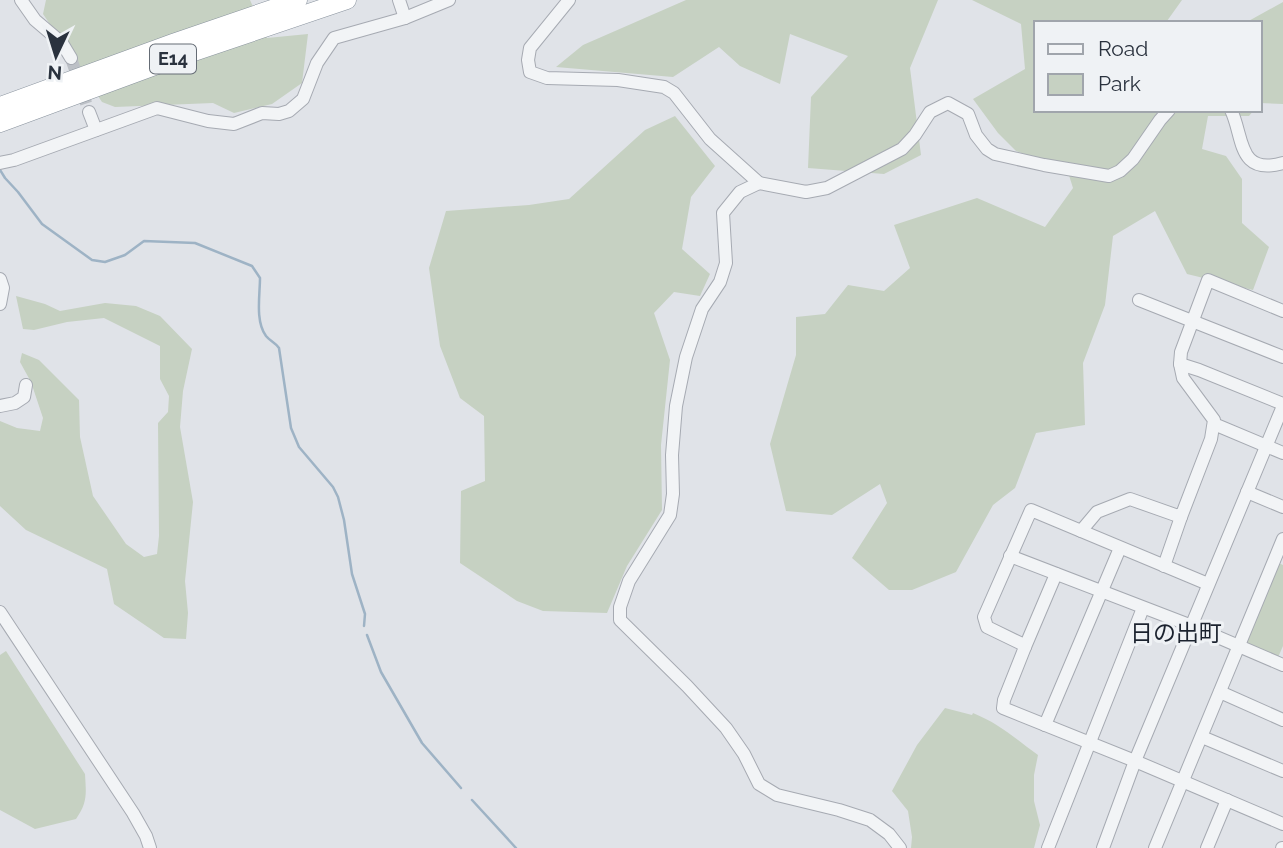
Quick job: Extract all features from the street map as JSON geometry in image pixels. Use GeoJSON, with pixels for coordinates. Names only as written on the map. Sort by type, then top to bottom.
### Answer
{"type":"FeatureCollection","features":[{"type":"Feature","properties":{"kind":"highway","name":"E14"},"geometry":{"type":"LineString","coordinates":[[0,106],[298,0]]}},
{"type":"Feature","properties":{"kind":"highway","name":"E14"},"geometry":{"type":"LineString","coordinates":[[0,123],[179,57],[347,0]]}},
{"type":"Feature","properties":{"kind":"street"},"geometry":{"type":"LineString","coordinates":[[21,0],[35,20],[62,43],[71,58]]}},
{"type":"Feature","properties":{"kind":"street"},"geometry":{"type":"LineString","coordinates":[[399,0],[405,18]]}},
{"type":"Feature","properties":{"kind":"street"},"geometry":{"type":"LineString","coordinates":[[0,163],[157,108],[208,121],[234,124],[262,113],[279,114],[289,111],[303,99],[317,63],[334,38],[405,18],[449,0]]}},
{"type":"Feature","properties":{"kind":"street"},"geometry":{"type":"LineString","coordinates":[[569,0],[530,48],[530,72],[547,78],[618,80],[664,87],[674,93],[710,139],[758,183],[806,192],[827,188],[902,149],[930,112],[948,103],[968,114],[976,135],[987,149],[995,154],[1109,176],[1133,159],[1167,112]]}},
{"type":"Feature","properties":{"kind":"street"},"geometry":{"type":"LineString","coordinates":[[89,112],[96,130]]}},
{"type":"Feature","properties":{"kind":"street"},"geometry":{"type":"LineString","coordinates":[[1232,112],[1243,150],[1253,162],[1262,165],[1283,163]]}},
{"type":"Feature","properties":{"kind":"street"},"geometry":{"type":"LineString","coordinates":[[758,183],[740,192],[723,213],[726,263],[720,282],[702,309],[686,357],[676,407],[670,515],[629,582],[620,607],[620,620],[726,728],[744,754],[759,784],[777,795],[870,820],[889,834],[900,848]]}},
{"type":"Feature","properties":{"kind":"street"},"geometry":{"type":"LineString","coordinates":[[0,279],[4,288],[0,304]]}},
{"type":"Feature","properties":{"kind":"street"},"geometry":{"type":"LineString","coordinates":[[1164,566],[1211,439],[1214,424],[1214,420],[1183,378],[1180,364],[1181,352],[1208,280],[1283,312]]}},
{"type":"Feature","properties":{"kind":"street"},"geometry":{"type":"LineString","coordinates":[[1139,300],[1283,357]]}},
{"type":"Feature","properties":{"kind":"street"},"geometry":{"type":"LineString","coordinates":[[1102,848],[1135,761],[1283,405],[1180,364]]}},
{"type":"Feature","properties":{"kind":"street"},"geometry":{"type":"LineString","coordinates":[[0,406],[15,403],[24,397],[26,386]]}},
{"type":"Feature","properties":{"kind":"street"},"geometry":{"type":"LineString","coordinates":[[1214,424],[1283,453]]}},
{"type":"Feature","properties":{"kind":"street"},"geometry":{"type":"LineString","coordinates":[[1247,492],[1283,507]]}},
{"type":"Feature","properties":{"kind":"street"},"geometry":{"type":"LineString","coordinates":[[1081,531],[1097,512],[1130,499],[1181,517]]}},
{"type":"Feature","properties":{"kind":"street"},"geometry":{"type":"LineString","coordinates":[[1025,647],[992,631],[985,624],[984,617],[1031,510],[1208,584]]}},
{"type":"Feature","properties":{"kind":"street"},"geometry":{"type":"LineString","coordinates":[[1155,848],[1239,646],[1278,563],[1283,539]]}},
{"type":"Feature","properties":{"kind":"street"},"geometry":{"type":"LineString","coordinates":[[1045,724],[1121,548]]}},
{"type":"Feature","properties":{"kind":"street"},"geometry":{"type":"LineString","coordinates":[[1010,556],[1283,664]]}},
{"type":"Feature","properties":{"kind":"street"},"geometry":{"type":"LineString","coordinates":[[1056,574],[1003,700],[1003,708],[1283,824]]}},
{"type":"Feature","properties":{"kind":"street"},"geometry":{"type":"LineString","coordinates":[[1048,848],[1143,608]]}},
{"type":"Feature","properties":{"kind":"street"},"geometry":{"type":"LineString","coordinates":[[0,612],[133,813],[150,848]]}},
{"type":"Feature","properties":{"kind":"street"},"geometry":{"type":"LineString","coordinates":[[1220,692],[1283,719]]}},
{"type":"Feature","properties":{"kind":"street"},"geometry":{"type":"LineString","coordinates":[[1202,737],[1283,771]]}},
{"type":"Feature","properties":{"kind":"street"},"geometry":{"type":"LineString","coordinates":[[1207,848],[1227,800]]}},
{"type":"Feature","properties":{"kind":"green space"},"geometry":{"type":"Polygon","coordinates":[[[46,0],[250,0],[267,38],[308,34],[302,83],[272,104],[234,113],[213,103],[115,107],[102,102],[43,14],[46,0]]]}},
{"type":"Feature","properties":{"kind":"green space"},"geometry":{"type":"Polygon","coordinates":[[[686,0],[938,0],[910,68],[921,155],[884,174],[808,168],[811,97],[848,56],[790,34],[780,84],[740,66],[719,47],[673,77],[556,67],[583,45],[686,0]]]}},
{"type":"Feature","properties":{"kind":"green space"},"geometry":{"type":"Polygon","coordinates":[[[972,0],[1182,0],[1167,21],[1034,21],[1034,112],[1252,112],[1249,116],[1208,116],[1202,149],[1226,156],[1242,179],[1242,223],[1269,247],[1253,290],[1187,274],[1155,211],[1113,236],[1105,305],[1083,363],[1085,425],[1036,433],[1015,488],[993,505],[956,572],[912,590],[889,590],[852,558],[887,503],[880,484],[832,515],[786,511],[770,444],[796,355],[796,317],[825,314],[848,285],[884,291],[910,268],[894,225],[977,198],[1045,227],[1073,188],[1067,169],[1016,151],[998,133],[973,99],[1025,69],[1021,24],[972,0]]]}},
{"type":"Feature","properties":{"kind":"green space"},"geometry":{"type":"Polygon","coordinates":[[[1283,2],[1283,104],[1262,103],[1262,21],[1249,21],[1283,2]]]}},
{"type":"Feature","properties":{"kind":"green space"},"geometry":{"type":"Polygon","coordinates":[[[675,116],[715,166],[691,197],[682,249],[710,274],[700,296],[674,292],[654,313],[670,360],[661,445],[662,510],[627,566],[607,613],[543,611],[517,601],[460,563],[461,491],[485,481],[484,416],[460,398],[440,346],[429,268],[446,211],[569,199],[645,130],[675,116]]]}},
{"type":"Feature","properties":{"kind":"green space"},"geometry":{"type":"Polygon","coordinates":[[[16,296],[60,311],[105,303],[136,306],[160,316],[192,349],[183,391],[180,427],[193,502],[185,581],[188,613],[186,639],[164,638],[114,604],[107,569],[26,530],[0,506],[0,421],[17,428],[40,431],[43,418],[31,382],[20,362],[22,353],[39,360],[79,400],[80,437],[93,496],[126,544],[144,557],[157,554],[158,423],[168,412],[169,396],[160,379],[160,346],[104,318],[67,322],[34,330],[23,329],[16,296]]]}},
{"type":"Feature","properties":{"kind":"green space"},"geometry":{"type":"Polygon","coordinates":[[[1274,561],[1283,565],[1283,646],[1276,662],[1239,646],[1274,561]]]}},
{"type":"Feature","properties":{"kind":"green space"},"geometry":{"type":"Polygon","coordinates":[[[6,651],[85,774],[84,802],[76,819],[35,829],[0,810],[0,655],[6,651]]]}},
{"type":"Feature","properties":{"kind":"green space"},"geometry":{"type":"Polygon","coordinates":[[[945,708],[983,717],[1038,755],[1034,775],[1034,801],[1040,825],[1034,848],[911,848],[908,811],[892,791],[917,745],[945,708]]]}},
{"type":"Feature","properties":{"kind":"waterway"},"geometry":{"type":"LineString","coordinates":[[0,170],[42,224],[92,260],[105,262],[125,255],[144,241],[195,243],[252,266],[260,278],[260,323],[268,338],[279,348],[291,428],[299,447],[333,487],[338,497],[352,574],[365,614],[364,626]]}},
{"type":"Feature","properties":{"kind":"waterway"},"geometry":{"type":"LineString","coordinates":[[367,635],[381,672],[422,743],[461,788]]}},
{"type":"Feature","properties":{"kind":"waterway"},"geometry":{"type":"LineString","coordinates":[[472,800],[516,848]]}},
{"type":"Feature","properties":{"kind":"tunnel"},"geometry":{"type":"LineString","coordinates":[[71,58],[89,112]]}},
{"type":"Feature","properties":{"kind":"district","name":"日の出町"},"geometry":{"type":"Point","coordinates":[1176,633]}}]}
